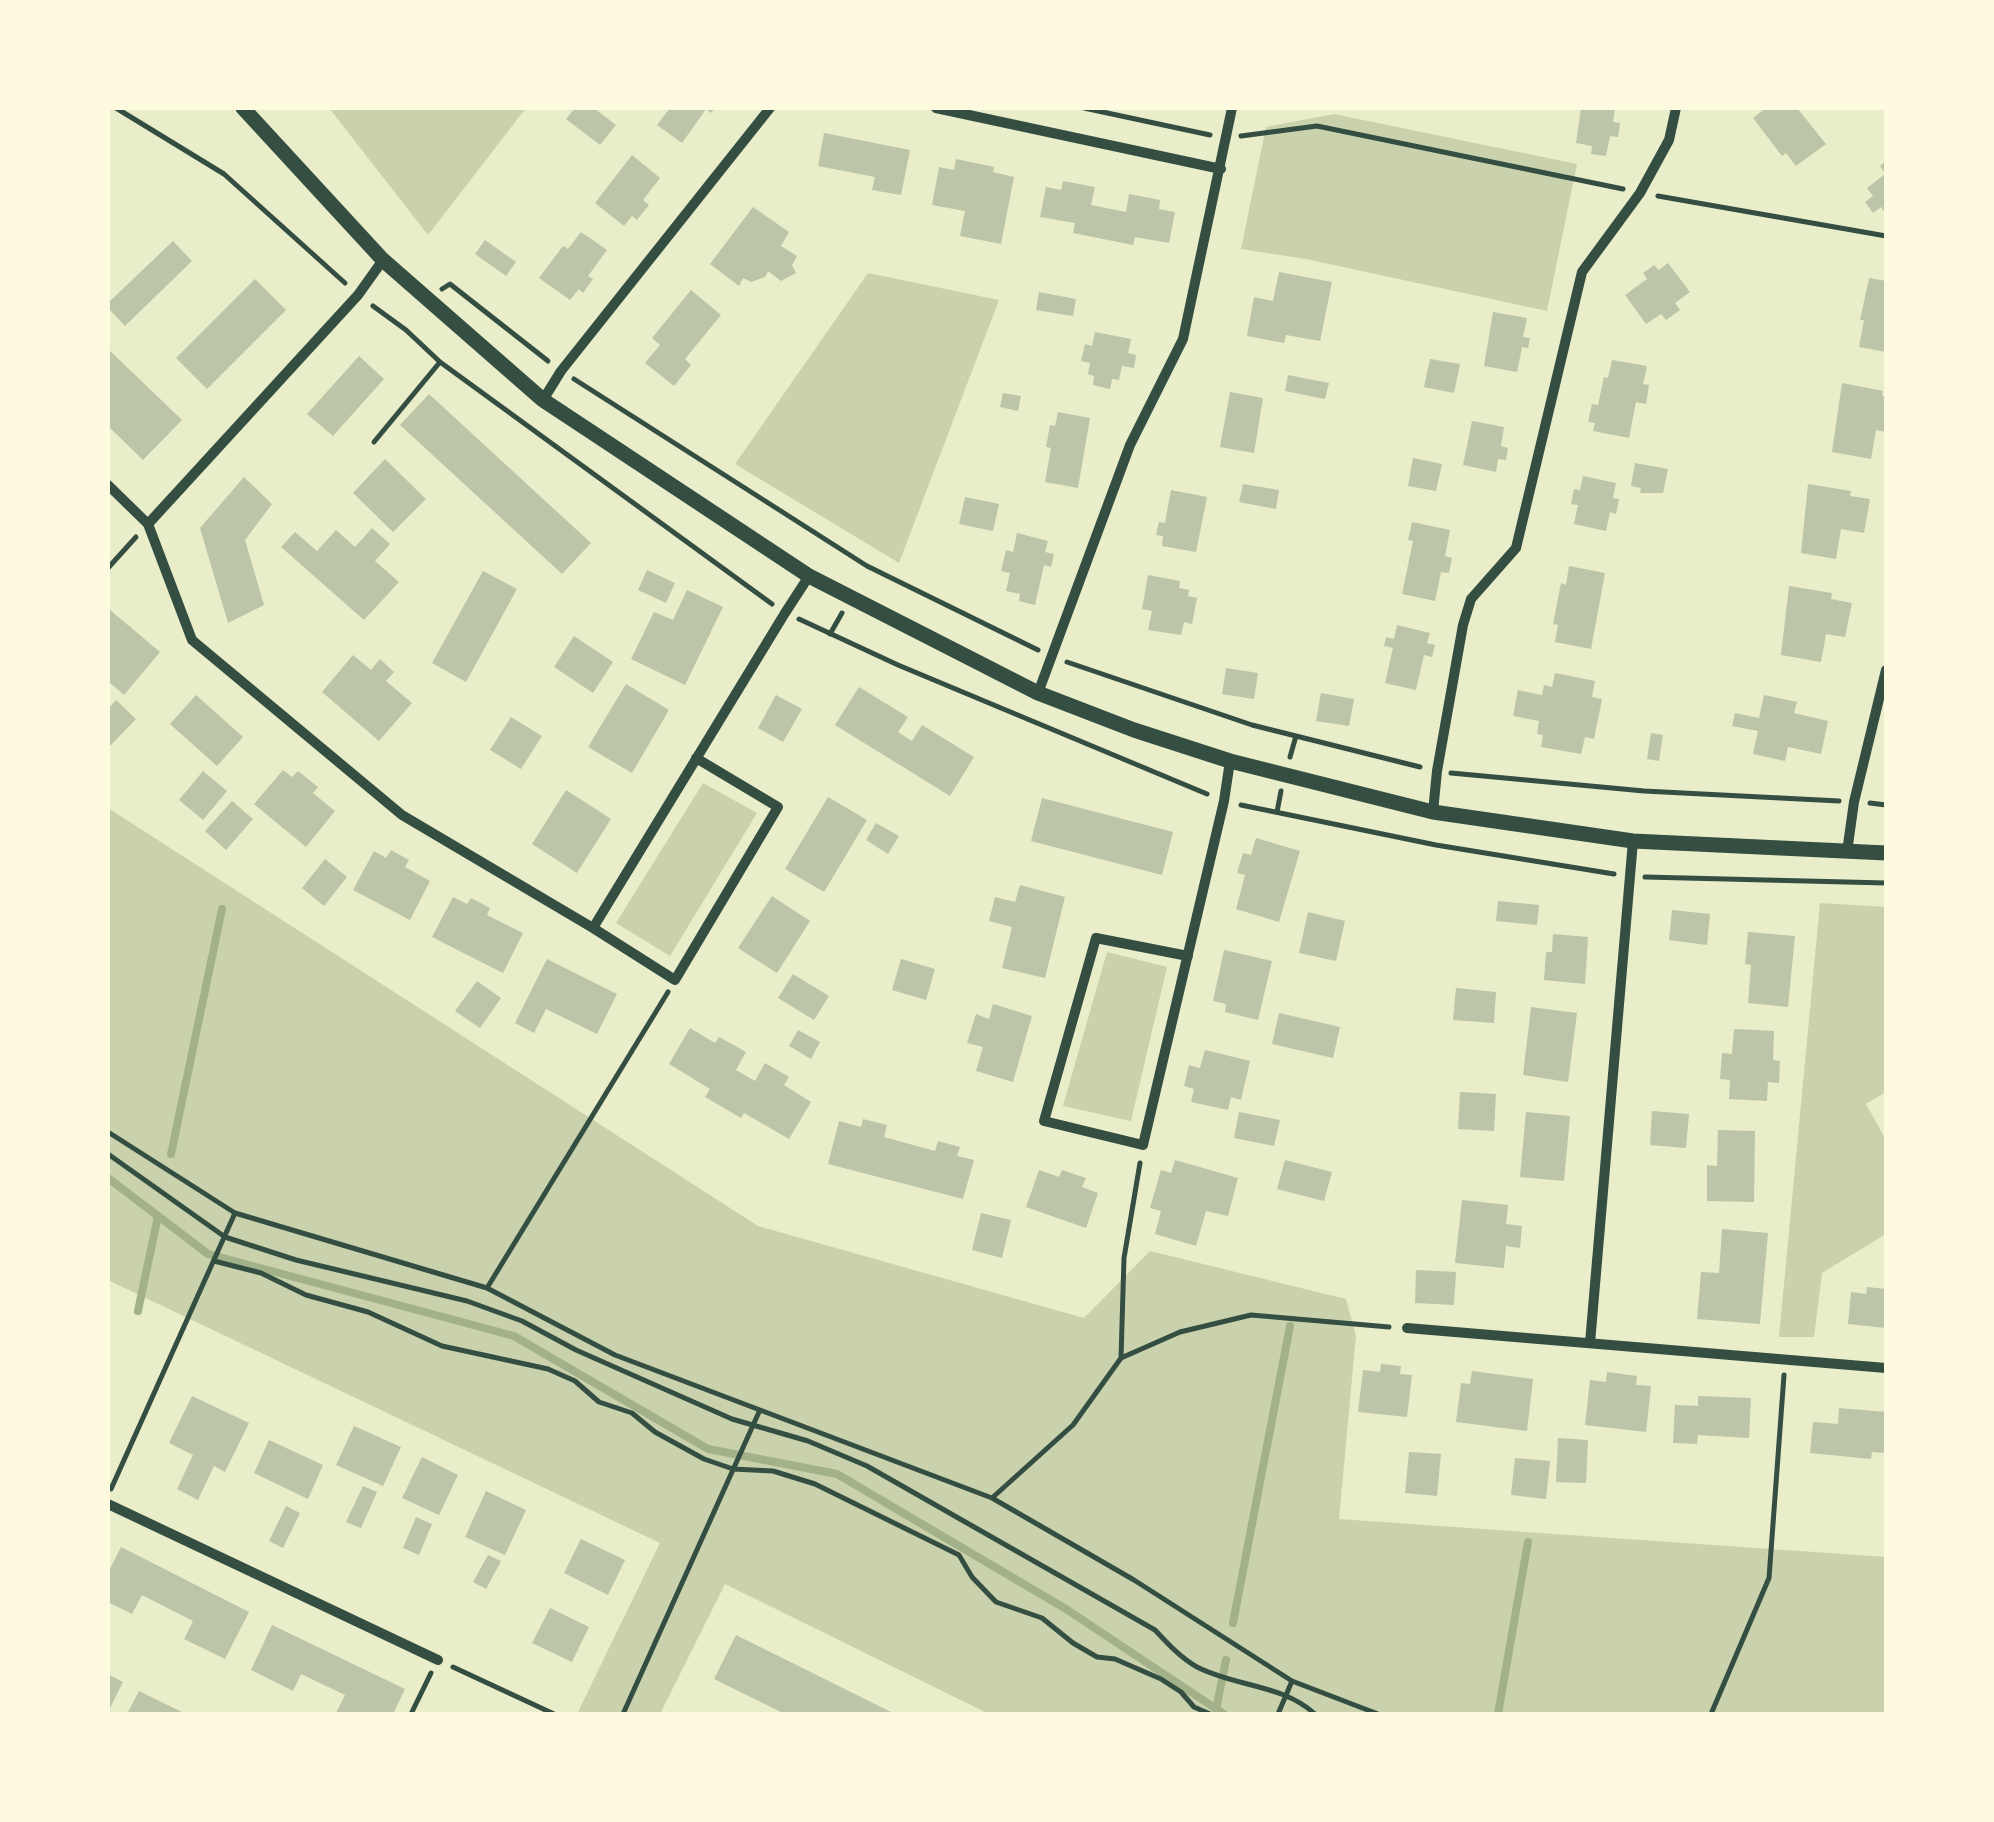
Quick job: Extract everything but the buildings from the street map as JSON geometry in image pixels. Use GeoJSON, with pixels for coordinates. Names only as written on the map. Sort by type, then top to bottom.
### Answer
{"type":"FeatureCollection","features":[{"type":"Feature","properties":{"kind":"street"},"geometry":{"type":"LineString","coordinates":[[244,108],[383,260],[543,400],[810,576],[1038,693],[1134,730],[1230,760],[1432,812],[1633,841],[1886,854]]}},
{"type":"Feature","properties":{"kind":"street"},"geometry":{"type":"LineString","coordinates":[[543,400],[561,370],[770,108]]}},
{"type":"Feature","properties":{"kind":"street"},"geometry":{"type":"LineString","coordinates":[[936,108],[1220,169]]}},
{"type":"Feature","properties":{"kind":"street"},"geometry":{"type":"LineString","coordinates":[[1038,693],[1130,445],[1183,339],[1232,108]]}},
{"type":"Feature","properties":{"kind":"street"},"geometry":{"type":"LineString","coordinates":[[1432,812],[1464,625],[1471,600],[1516,548],[1582,272],[1640,192],[1669,140],[1676,108]]}},
{"type":"Feature","properties":{"kind":"street"},"geometry":{"type":"LineString","coordinates":[[148,524],[358,295],[383,260]]}},
{"type":"Feature","properties":{"kind":"street"},"geometry":{"type":"LineString","coordinates":[[108,485],[148,524],[192,640],[402,814],[675,980],[778,808],[696,758]]}},
{"type":"Feature","properties":{"kind":"street"},"geometry":{"type":"LineString","coordinates":[[593,928],[810,576]]}},
{"type":"Feature","properties":{"kind":"street"},"geometry":{"type":"LineString","coordinates":[[1847,852],[1854,802],[1886,670]]}},
{"type":"Feature","properties":{"kind":"street"},"geometry":{"type":"LineString","coordinates":[[1188,956],[1096,938],[1044,1121],[1143,1145],[1188,956],[1224,801],[1230,760]]}},
{"type":"Feature","properties":{"kind":"street"},"geometry":{"type":"LineString","coordinates":[[1590,1343],[1633,841]]}},
{"type":"Feature","properties":{"kind":"street"},"geometry":{"type":"LineString","coordinates":[[1407,1328],[1886,1368]]}},
{"type":"Feature","properties":{"kind":"street"},"geometry":{"type":"LineString","coordinates":[[108,1504],[438,1660]]}},
{"type":"Feature","properties":{"kind":"path"},"geometry":{"type":"LineString","coordinates":[[116,108],[224,174],[358,295],[406,330],[440,362],[785,613],[898,665],[1224,801],[1436,845],[1629,876],[1886,883]]}},
{"type":"Feature","properties":{"kind":"path"},"geometry":{"type":"LineString","coordinates":[[1084,108],[1226,138],[1317,126],[1640,192],[1886,236]]}},
{"type":"Feature","properties":{"kind":"path"},"geometry":{"type":"LineString","coordinates":[[430,298],[450,284],[561,370],[867,566],[1052,657],[1252,725],[1436,771],[1644,791],[1886,805]]}},
{"type":"Feature","properties":{"kind":"path"},"geometry":{"type":"LineString","coordinates":[[374,442],[440,362]]}},
{"type":"Feature","properties":{"kind":"path"},"geometry":{"type":"LineString","coordinates":[[108,568],[148,524]]}},
{"type":"Feature","properties":{"kind":"path"},"geometry":{"type":"LineString","coordinates":[[488,1288],[675,980]]}},
{"type":"Feature","properties":{"kind":"path"},"geometry":{"type":"LineString","coordinates":[[108,1132],[234,1213],[488,1288],[615,1355],[992,1498],[1134,1580],[1292,1682],[1378,1714]]}},
{"type":"Feature","properties":{"kind":"path"},"geometry":{"type":"LineString","coordinates":[[1121,1358],[1124,1258],[1143,1145]]}},
{"type":"Feature","properties":{"kind":"path"},"geometry":{"type":"LineString","coordinates":[[108,1154],[225,1236],[296,1260],[522,1321],[576,1350],[732,1420],[808,1441],[867,1466],[1155,1630],[1184,1659],[1201,1669],[1286,1695],[1315,1714]]}},
{"type":"Feature","properties":{"kind":"path"},"geometry":{"type":"LineString","coordinates":[[108,1496],[234,1213]]}},
{"type":"Feature","properties":{"kind":"path"},"geometry":{"type":"LineString","coordinates":[[214,1261],[261,1273],[306,1295],[368,1312],[442,1346],[548,1369],[576,1381],[598,1402],[632,1413],[655,1432],[704,1459],[733,1469],[773,1471],[801,1480],[892,1520],[959,1555],[972,1577],[996,1602],[1042,1618],[1097,1657],[1115,1658],[1160,1679],[1181,1692],[1194,1707],[1210,1714]]}},
{"type":"Feature","properties":{"kind":"path"},"geometry":{"type":"LineString","coordinates":[[992,1498],[1073,1425],[1121,1358],[1180,1332],[1252,1316],[1407,1328]]}},
{"type":"Feature","properties":{"kind":"path"},"geometry":{"type":"LineString","coordinates":[[1712,1714],[1769,1578],[1786,1360]]}},
{"type":"Feature","properties":{"kind":"path"},"geometry":{"type":"LineString","coordinates":[[623,1714],[759,1412]]}},
{"type":"Feature","properties":{"kind":"path"},"geometry":{"type":"LineString","coordinates":[[411,1714],[438,1660],[554,1714]]}},
{"type":"Feature","properties":{"kind":"path"},"geometry":{"type":"LineString","coordinates":[[1278,1714],[1292,1682]]}},
{"type":"Feature","properties":{"kind":"green space"},"geometry":{"type":"Polygon","coordinates":[[[329,108],[526,108],[428,235],[329,108]]]}},
{"type":"Feature","properties":{"kind":"green space"},"geometry":{"type":"Polygon","coordinates":[[[1334,114],[1577,164],[1547,311],[1306,259],[1241,249],[1266,127],[1334,114]]]}},
{"type":"Feature","properties":{"kind":"green space"},"geometry":{"type":"Polygon","coordinates":[[[868,273],[999,300],[899,563],[735,464],[868,273]]]}},
{"type":"Feature","properties":{"kind":"green space"},"geometry":{"type":"Polygon","coordinates":[[[703,783],[757,813],[670,956],[616,923],[703,783]]]}},
{"type":"Feature","properties":{"kind":"green space"},"geometry":{"type":"Polygon","coordinates":[[[108,808],[758,1226],[1084,1318],[1150,1251],[1346,1299],[1356,1336],[1339,1519],[1886,1557],[1886,1714],[989,1714],[725,1584],[660,1714],[577,1714],[660,1543],[108,1280],[108,808]]]}},
{"type":"Feature","properties":{"kind":"green space"},"geometry":{"type":"Polygon","coordinates":[[[1820,903],[1886,907],[1886,1092],[1866,1104],[1886,1140],[1886,1234],[1822,1273],[1814,1337],[1779,1337],[1820,903]]]}},
{"type":"Feature","properties":{"kind":"green space"},"geometry":{"type":"Polygon","coordinates":[[[1107,952],[1167,967],[1131,1121],[1063,1106],[1107,952]]]}},
{"type":"Feature","properties":{"kind":"waterway"},"geometry":{"type":"LineString","coordinates":[[171,1154],[222,909]]}},
{"type":"Feature","properties":{"kind":"waterway"},"geometry":{"type":"LineString","coordinates":[[108,1178],[208,1254],[514,1336],[708,1449],[837,1474],[1066,1609],[1224,1714]]}},
{"type":"Feature","properties":{"kind":"waterway"},"geometry":{"type":"LineString","coordinates":[[138,1311],[158,1216]]}},
{"type":"Feature","properties":{"kind":"waterway"},"geometry":{"type":"LineString","coordinates":[[1233,1623],[1290,1326]]}},
{"type":"Feature","properties":{"kind":"waterway"},"geometry":{"type":"LineString","coordinates":[[1498,1714],[1528,1542]]}},
{"type":"Feature","properties":{"kind":"waterway"},"geometry":{"type":"LineString","coordinates":[[1216,1710],[1226,1660]]}}]}
